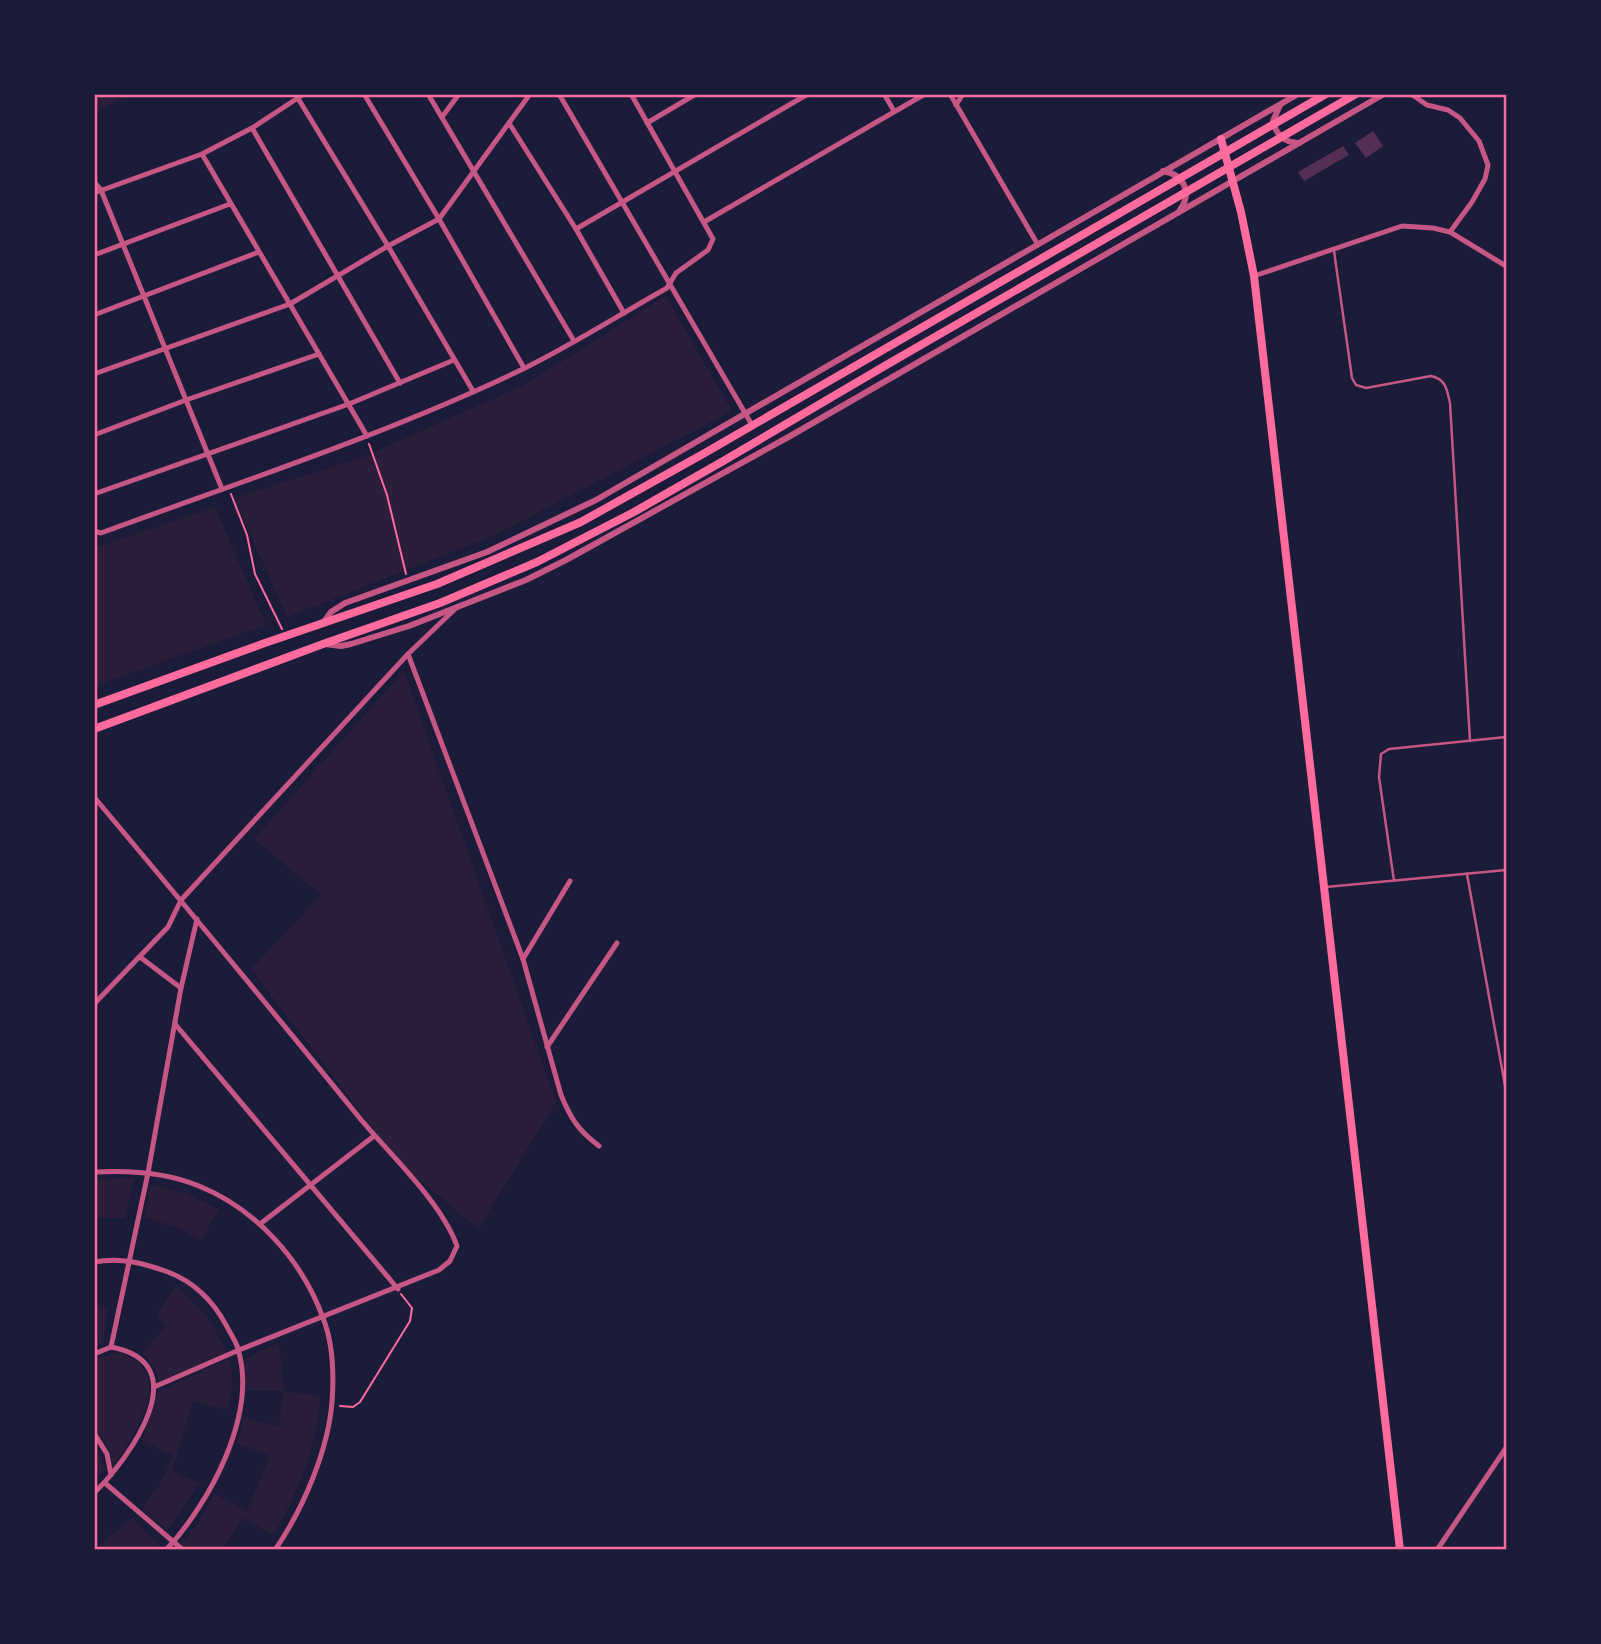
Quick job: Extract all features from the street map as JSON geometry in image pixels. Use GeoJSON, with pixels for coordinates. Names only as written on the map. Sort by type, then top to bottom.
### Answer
{"type":"FeatureCollection","features":[{"type":"Feature","properties":{"kind":"main road"},"geometry":{"type":"LineString","coordinates":[[94,705],[437,584],[581,522],[1326,94]]}},
{"type":"Feature","properties":{"kind":"main road"},"geometry":{"type":"LineString","coordinates":[[94,729],[440,603],[537,562],[634,512],[1356,94]]}},
{"type":"Feature","properties":{"kind":"main road"},"geometry":{"type":"LineString","coordinates":[[1221,139],[1249,245],[1254,276],[1400,1549]]}},
{"type":"Feature","properties":{"kind":"street"},"geometry":{"type":"LineString","coordinates":[[98,192],[202,154],[252,128],[299,100],[304,94]]}},
{"type":"Feature","properties":{"kind":"street"},"geometry":{"type":"LineString","coordinates":[[364,94],[524,368]]}},
{"type":"Feature","properties":{"kind":"street"},"geometry":{"type":"LineString","coordinates":[[428,94],[574,341]]}},
{"type":"Feature","properties":{"kind":"street"},"geometry":{"type":"LineString","coordinates":[[442,117],[459,94]]}},
{"type":"Feature","properties":{"kind":"street"},"geometry":{"type":"LineString","coordinates":[[94,374],[290,304],[439,219],[530,94]]}},
{"type":"Feature","properties":{"kind":"street"},"geometry":{"type":"LineString","coordinates":[[559,94],[752,425]]}},
{"type":"Feature","properties":{"kind":"street"},"geometry":{"type":"LineString","coordinates":[[95,532],[101,533],[366,436],[472,391],[524,368],[670,285],[676,273],[708,250],[713,243],[704,222],[631,94]]}},
{"type":"Feature","properties":{"kind":"street"},"geometry":{"type":"LineString","coordinates":[[647,123],[696,94]]}},
{"type":"Feature","properties":{"kind":"street"},"geometry":{"type":"LineString","coordinates":[[576,229],[808,94]]}},
{"type":"Feature","properties":{"kind":"street"},"geometry":{"type":"LineString","coordinates":[[884,94],[894,111]]}},
{"type":"Feature","properties":{"kind":"street"},"geometry":{"type":"LineString","coordinates":[[704,222],[925,94]]}},
{"type":"Feature","properties":{"kind":"street"},"geometry":{"type":"LineString","coordinates":[[950,94],[1038,245]]}},
{"type":"Feature","properties":{"kind":"street"},"geometry":{"type":"LineString","coordinates":[[956,105],[963,94]]}},
{"type":"Feature","properties":{"kind":"street"},"geometry":{"type":"LineString","coordinates":[[322,624],[337,607],[487,552],[596,500],[1298,94]]}},
{"type":"Feature","properties":{"kind":"street"},"geometry":{"type":"LineString","coordinates":[[323,644],[351,644],[409,626],[526,580],[639,521],[1384,94]]}},
{"type":"Feature","properties":{"kind":"street"},"geometry":{"type":"LineString","coordinates":[[1411,94],[1427,105],[1448,110],[1460,118],[1479,141],[1488,164],[1479,191],[1450,232]]}},
{"type":"Feature","properties":{"kind":"street"},"geometry":{"type":"LineString","coordinates":[[299,100],[472,391]]}},
{"type":"Feature","properties":{"kind":"street"},"geometry":{"type":"LineString","coordinates":[[1282,104],[1274,115],[1273,126],[1286,140],[1301,143]]}},
{"type":"Feature","properties":{"kind":"street"},"geometry":{"type":"LineString","coordinates":[[509,123],[576,229],[624,313]]}},
{"type":"Feature","properties":{"kind":"street"},"geometry":{"type":"LineString","coordinates":[[252,128],[400,383]]}},
{"type":"Feature","properties":{"kind":"street"},"geometry":{"type":"LineString","coordinates":[[202,154],[366,436]]}},
{"type":"Feature","properties":{"kind":"street"},"geometry":{"type":"LineString","coordinates":[[1163,171],[1176,175],[1184,184],[1186,202],[1179,212]]}},
{"type":"Feature","properties":{"kind":"street"},"geometry":{"type":"LineString","coordinates":[[94,182],[123,245],[208,455],[225,488]]}},
{"type":"Feature","properties":{"kind":"street"},"geometry":{"type":"LineString","coordinates":[[94,256],[230,204]]}},
{"type":"Feature","properties":{"kind":"street"},"geometry":{"type":"LineString","coordinates":[[1254,276],[1402,226],[1450,232],[1507,266]]}},
{"type":"Feature","properties":{"kind":"street"},"geometry":{"type":"LineString","coordinates":[[94,315],[259,252]]}},
{"type":"Feature","properties":{"kind":"street"},"geometry":{"type":"LineString","coordinates":[[94,435],[318,354]]}},
{"type":"Feature","properties":{"kind":"street"},"geometry":{"type":"LineString","coordinates":[[94,494],[349,404],[454,360]]}},
{"type":"Feature","properties":{"kind":"street"},"geometry":{"type":"LineString","coordinates":[[94,1004],[168,927],[181,900],[408,654],[458,607]]}},
{"type":"Feature","properties":{"kind":"street"},"geometry":{"type":"LineString","coordinates":[[408,654],[523,959],[569,1115],[581,1133],[599,1146]]}},
{"type":"Feature","properties":{"kind":"street"},"geometry":{"type":"LineString","coordinates":[[94,797],[374,1136],[437,1208],[452,1232],[457,1247],[450,1261],[439,1270],[398,1289],[239,1350],[154,1387]]}},
{"type":"Feature","properties":{"kind":"street"},"geometry":{"type":"LineString","coordinates":[[523,959],[569,881]]}},
{"type":"Feature","properties":{"kind":"street"},"geometry":{"type":"LineString","coordinates":[[111,1347],[197,919]]}},
{"type":"Feature","properties":{"kind":"street"},"geometry":{"type":"LineString","coordinates":[[547,1047],[617,943]]}},
{"type":"Feature","properties":{"kind":"street"},"geometry":{"type":"LineString","coordinates":[[140,957],[181,988]]}},
{"type":"Feature","properties":{"kind":"street"},"geometry":{"type":"LineString","coordinates":[[175,1024],[398,1289]]}},
{"type":"Feature","properties":{"kind":"street"},"geometry":{"type":"LineString","coordinates":[[260,1224],[374,1136]]}},
{"type":"Feature","properties":{"kind":"street"},"geometry":{"type":"LineString","coordinates":[[94,1172],[148,1173],[176,1178],[230,1202],[260,1224],[281,1246],[297,1268],[324,1318],[331,1353],[332,1404],[318,1460],[307,1489],[296,1515],[275,1549]]}},
{"type":"Feature","properties":{"kind":"street"},"geometry":{"type":"LineString","coordinates":[[94,1262],[129,1260],[175,1275],[200,1291],[223,1319],[239,1350],[241,1400],[233,1441],[213,1482],[166,1549]]}},
{"type":"Feature","properties":{"kind":"street"},"geometry":{"type":"LineString","coordinates":[[94,1354],[111,1347],[129,1352],[146,1364],[154,1387],[141,1433],[124,1461],[95,1491]]}},
{"type":"Feature","properties":{"kind":"street"},"geometry":{"type":"LineString","coordinates":[[94,1433],[107,1454],[111,1476]]}},
{"type":"Feature","properties":{"kind":"street"},"geometry":{"type":"LineString","coordinates":[[1437,1549],[1507,1448]]}},
{"type":"Feature","properties":{"kind":"street"},"geometry":{"type":"LineString","coordinates":[[105,1483],[183,1549]]}},
{"type":"Feature","properties":{"kind":"lane"},"geometry":{"type":"LineString","coordinates":[[1334,249],[1352,378],[1356,385],[1366,388],[1431,376],[1447,387],[1470,741]]}},
{"type":"Feature","properties":{"kind":"lane"},"geometry":{"type":"LineString","coordinates":[[1394,881],[1379,777],[1381,754],[1389,748],[1507,737]]}},
{"type":"Feature","properties":{"kind":"lane"},"geometry":{"type":"LineString","coordinates":[[1323,888],[1507,870]]}},
{"type":"Feature","properties":{"kind":"lane"},"geometry":{"type":"LineString","coordinates":[[1467,874],[1507,1091]]}},
{"type":"Feature","properties":{"kind":"path"},"geometry":{"type":"LineString","coordinates":[[366,436],[387,495],[407,582]]}},
{"type":"Feature","properties":{"kind":"path"},"geometry":{"type":"LineString","coordinates":[[225,488],[247,535],[255,574],[285,636]]}},
{"type":"Feature","properties":{"kind":"path"},"geometry":{"type":"LineString","coordinates":[[332,1404],[353,1407],[360,1402],[410,1321],[412,1308],[398,1289]]}},
{"type":"Feature","properties":{"kind":"shaded area"},"geometry":{"type":"Polygon","coordinates":[[[95,94],[129,94],[129,95],[95,112],[95,94]]]}},
{"type":"Feature","properties":{"kind":"shaded area"},"geometry":{"type":"Polygon","coordinates":[[[666,296],[732,411],[495,535],[287,617],[234,498],[363,457],[524,385],[666,296]]]}},
{"type":"Feature","properties":{"kind":"shaded area"},"geometry":{"type":"Polygon","coordinates":[[[215,507],[266,625],[95,686],[95,548],[215,507]]]}},
{"type":"Feature","properties":{"kind":"shaded area"},"geometry":{"type":"Polygon","coordinates":[[[404,671],[556,1102],[478,1229],[398,1161],[251,969],[321,895],[254,839],[404,671]]]}},
{"type":"Feature","properties":{"kind":"shaded area"},"geometry":{"type":"Polygon","coordinates":[[[135,1177],[125,1218],[95,1218],[95,1180],[135,1177]]]}},
{"type":"Feature","properties":{"kind":"shaded area"},"geometry":{"type":"Polygon","coordinates":[[[151,1185],[183,1192],[219,1209],[201,1240],[178,1228],[144,1217],[151,1185]]]}},
{"type":"Feature","properties":{"kind":"shaded area"},"geometry":{"type":"Polygon","coordinates":[[[175,1286],[205,1315],[227,1352],[159,1382],[156,1370],[143,1353],[166,1325],[157,1316],[175,1286]]]}},
{"type":"Feature","properties":{"kind":"shaded area"},"geometry":{"type":"Polygon","coordinates":[[[108,1306],[103,1343],[95,1346],[95,1308],[108,1306]]]}},
{"type":"Feature","properties":{"kind":"shaded area"},"geometry":{"type":"Polygon","coordinates":[[[279,1343],[284,1391],[246,1391],[245,1359],[279,1343]]]}},
{"type":"Feature","properties":{"kind":"shaded area"},"geometry":{"type":"Polygon","coordinates":[[[119,1352],[142,1367],[148,1378],[149,1390],[135,1432],[113,1467],[110,1450],[95,1427],[94,1359],[119,1352]]]}},
{"type":"Feature","properties":{"kind":"shaded area"},"geometry":{"type":"Polygon","coordinates":[[[228,1359],[232,1391],[228,1410],[193,1401],[172,1471],[200,1483],[167,1531],[142,1509],[160,1484],[173,1456],[142,1440],[159,1391],[228,1359]]]}},
{"type":"Feature","properties":{"kind":"shaded area"},"geometry":{"type":"Polygon","coordinates":[[[284,1391],[320,1396],[319,1415],[305,1468],[274,1535],[243,1518],[223,1549],[185,1549],[180,1545],[194,1529],[215,1494],[247,1511],[270,1456],[237,1443],[244,1418],[278,1427],[284,1391]]]}},
{"type":"Feature","properties":{"kind":"shaded area"},"geometry":{"type":"Polygon","coordinates":[[[95,1445],[104,1472],[95,1479],[95,1445]]]}},
{"type":"Feature","properties":{"kind":"shaded area"},"geometry":{"type":"Polygon","coordinates":[[[132,1518],[160,1545],[155,1549],[95,1549],[132,1518]]]}},
{"type":"Feature","properties":{"kind":"building"},"geometry":{"type":"Polygon","coordinates":[[[1373,131],[1383,146],[1366,158],[1355,143],[1373,131]]]}},
{"type":"Feature","properties":{"kind":"building"},"geometry":{"type":"Polygon","coordinates":[[[1343,146],[1349,155],[1304,181],[1298,172],[1343,146]]]}}]}
